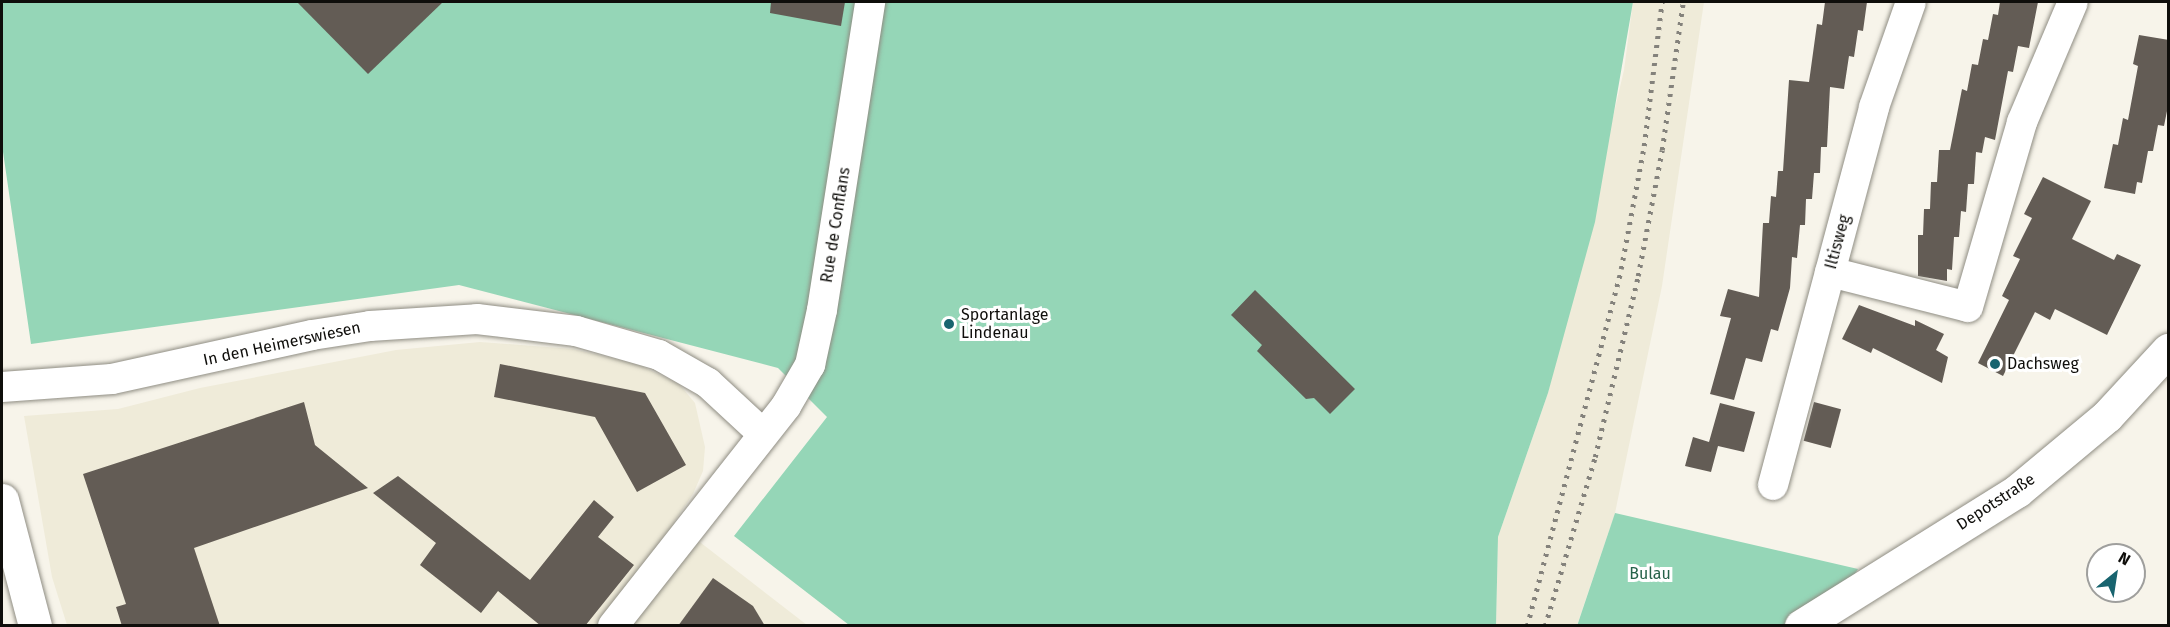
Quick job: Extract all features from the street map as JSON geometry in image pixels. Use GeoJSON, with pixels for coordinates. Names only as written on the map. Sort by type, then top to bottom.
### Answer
{"type":"FeatureCollection","features":[{"type":"Feature","properties":{"kind":"main road","name":"Depotstraße"},"geometry":{"type":"LineString","coordinates":[[1801,626],[2017,491],[2108,416],[2169,350]]}},
{"type":"Feature","properties":{"kind":"main road"},"geometry":{"type":"LineString","coordinates":[[2,500],[36,626]]}},
{"type":"Feature","properties":{"kind":"street","name":"Rue de Conflans"},"geometry":{"type":"LineString","coordinates":[[763,434],[802,385],[816,348],[870,2]]}},
{"type":"Feature","properties":{"kind":"street","name":"Iltisweg"},"geometry":{"type":"LineString","coordinates":[[1773,485],[1874,107],[1911,2]]}},
{"type":"Feature","properties":{"kind":"street"},"geometry":{"type":"LineString","coordinates":[[1830,272],[1968,307],[2022,122],[2073,2]]}},
{"type":"Feature","properties":{"kind":"street","name":"In den Heimerswiesen"},"geometry":{"type":"LineString","coordinates":[[2,387],[67,385],[112,379],[312,335],[419,321],[477,319],[576,331],[659,355],[708,383],[763,434]]}},
{"type":"Feature","properties":{"kind":"street"},"geometry":{"type":"LineString","coordinates":[[613,626],[763,434]]}},
{"type":"Feature","properties":{"kind":"shaded area"},"geometry":{"type":"Polygon","coordinates":[[[1633,2],[1704,2],[1662,286],[1615,513],[1577,625],[1496,626],[1498,537],[1548,393],[1624,70],[1633,2]]]}},
{"type":"Feature","properties":{"kind":"shaded area"},"geometry":{"type":"Polygon","coordinates":[[[480,342],[573,349],[637,364],[679,384],[695,403],[705,447],[703,471],[693,494],[674,522],[807,625],[67,625],[52,577],[24,416],[118,409],[200,388],[396,350],[480,342]]]}},
{"type":"Feature","properties":{"kind":"green space","name":"Sportanlage Lindenau"},"geometry":{"type":"Polygon","coordinates":[[[2,2],[1633,2],[1595,222],[1548,393],[1498,537],[1496,626],[849,625],[734,536],[827,417],[778,368],[459,285],[31,344],[2,145],[2,2]]]}},
{"type":"Feature","properties":{"kind":"green space","name":"Bulau"},"geometry":{"type":"Polygon","coordinates":[[[1615,513],[1858,569],[1823,625],[1577,626],[1615,513]]]}},
{"type":"Feature","properties":{"kind":"building"},"geometry":{"type":"Polygon","coordinates":[[[297,2],[443,2],[368,74],[297,2]]]}},
{"type":"Feature","properties":{"kind":"building"},"geometry":{"type":"Polygon","coordinates":[[[771,2],[845,2],[841,26],[770,13],[771,2]]]}},
{"type":"Feature","properties":{"kind":"building"},"geometry":{"type":"Polygon","coordinates":[[[1825,2],[1867,2],[1863,31],[1858,30],[1854,57],[1849,56],[1844,89],[1830,87],[1827,147],[1821,147],[1820,173],[1814,173],[1812,199],[1806,199],[1805,225],[1800,225],[1797,258],[1792,257],[1790,288],[1778,331],[1771,329],[1762,362],[1746,358],[1734,400],[1710,394],[1731,318],[1720,316],[1728,289],[1759,297],[1763,223],[1769,223],[1771,196],[1776,197],[1778,171],[1783,171],[1789,80],[1809,82],[1817,24],[1822,25],[1825,2]]]}},
{"type":"Feature","properties":{"kind":"building"},"geometry":{"type":"Polygon","coordinates":[[[2000,2],[2038,2],[2029,48],[2018,46],[2013,72],[2008,71],[1995,140],[1985,137],[1982,153],[1976,152],[1974,184],[1968,184],[1966,212],[1961,211],[1959,237],[1954,237],[1952,270],[1947,269],[1947,281],[1918,276],[1918,235],[1923,235],[1924,209],[1930,209],[1931,182],[1937,182],[1939,150],[1950,150],[1962,89],[1967,91],[1972,64],[1978,65],[1983,39],[1988,40],[1993,14],[1998,15],[2000,2]]]}},
{"type":"Feature","properties":{"kind":"building"},"geometry":{"type":"Polygon","coordinates":[[[2139,35],[2169,40],[2169,101],[2164,126],[2158,125],[2153,151],[2148,151],[2142,183],[2137,182],[2135,194],[2104,188],[2113,144],[2118,145],[2123,118],[2128,120],[2138,66],[2133,64],[2139,35]]]}},
{"type":"Feature","properties":{"kind":"building"},"geometry":{"type":"Polygon","coordinates":[[[2043,177],[2091,201],[2072,239],[2114,260],[2117,254],[2141,265],[2107,335],[2055,309],[2050,320],[2035,312],[2003,376],[1978,363],[2009,300],[2002,296],[2020,259],[2013,256],[2032,218],[2024,214],[2043,177]]]}},
{"type":"Feature","properties":{"kind":"building"},"geometry":{"type":"Polygon","coordinates":[[[1255,290],[1355,389],[1330,414],[1314,398],[1306,399],[1257,351],[1262,345],[1231,315],[1255,290]]]}},
{"type":"Feature","properties":{"kind":"building"},"geometry":{"type":"Polygon","coordinates":[[[1859,305],[1915,326],[1915,320],[1944,334],[1936,350],[1948,357],[1942,383],[1873,348],[1871,353],[1842,339],[1859,305]]]}},
{"type":"Feature","properties":{"kind":"building"},"geometry":{"type":"Polygon","coordinates":[[[500,364],[645,393],[686,465],[637,492],[595,417],[494,397],[500,364]]]}},
{"type":"Feature","properties":{"kind":"building"},"geometry":{"type":"Polygon","coordinates":[[[304,402],[315,445],[368,488],[194,548],[220,626],[122,626],[116,607],[126,604],[83,474],[304,402]]]}},
{"type":"Feature","properties":{"kind":"building"},"geometry":{"type":"Polygon","coordinates":[[[1814,402],[1841,409],[1831,448],[1804,441],[1814,402]]]}},
{"type":"Feature","properties":{"kind":"building"},"geometry":{"type":"Polygon","coordinates":[[[1720,403],[1755,412],[1744,452],[1718,446],[1711,472],[1685,466],[1693,437],[1709,442],[1720,403]]]}},
{"type":"Feature","properties":{"kind":"building"},"geometry":{"type":"Polygon","coordinates":[[[398,476],[530,580],[594,500],[614,517],[598,537],[634,565],[585,626],[541,626],[498,591],[481,613],[420,565],[436,543],[373,493],[398,476]]]}},
{"type":"Feature","properties":{"kind":"building"},"geometry":{"type":"Polygon","coordinates":[[[713,578],[753,606],[765,626],[678,626],[713,578]]]}},
{"type":"Feature","properties":{"kind":"railway"},"geometry":{"type":"LineString","coordinates":[[1527,626],[1621,269],[1644,146],[1662,2]]}},
{"type":"Feature","properties":{"kind":"railway"},"geometry":{"type":"LineString","coordinates":[[1545,626],[1595,457],[1638,276],[1662,150],[1683,2]]}},
{"type":"Feature","properties":{"kind":"place","name":"Sportanlage Lindenau"},"geometry":{"type":"Point","coordinates":[949,324]}},
{"type":"Feature","properties":{"kind":"place","name":"Dachsweg"},"geometry":{"type":"Point","coordinates":[1995,364]}}]}
